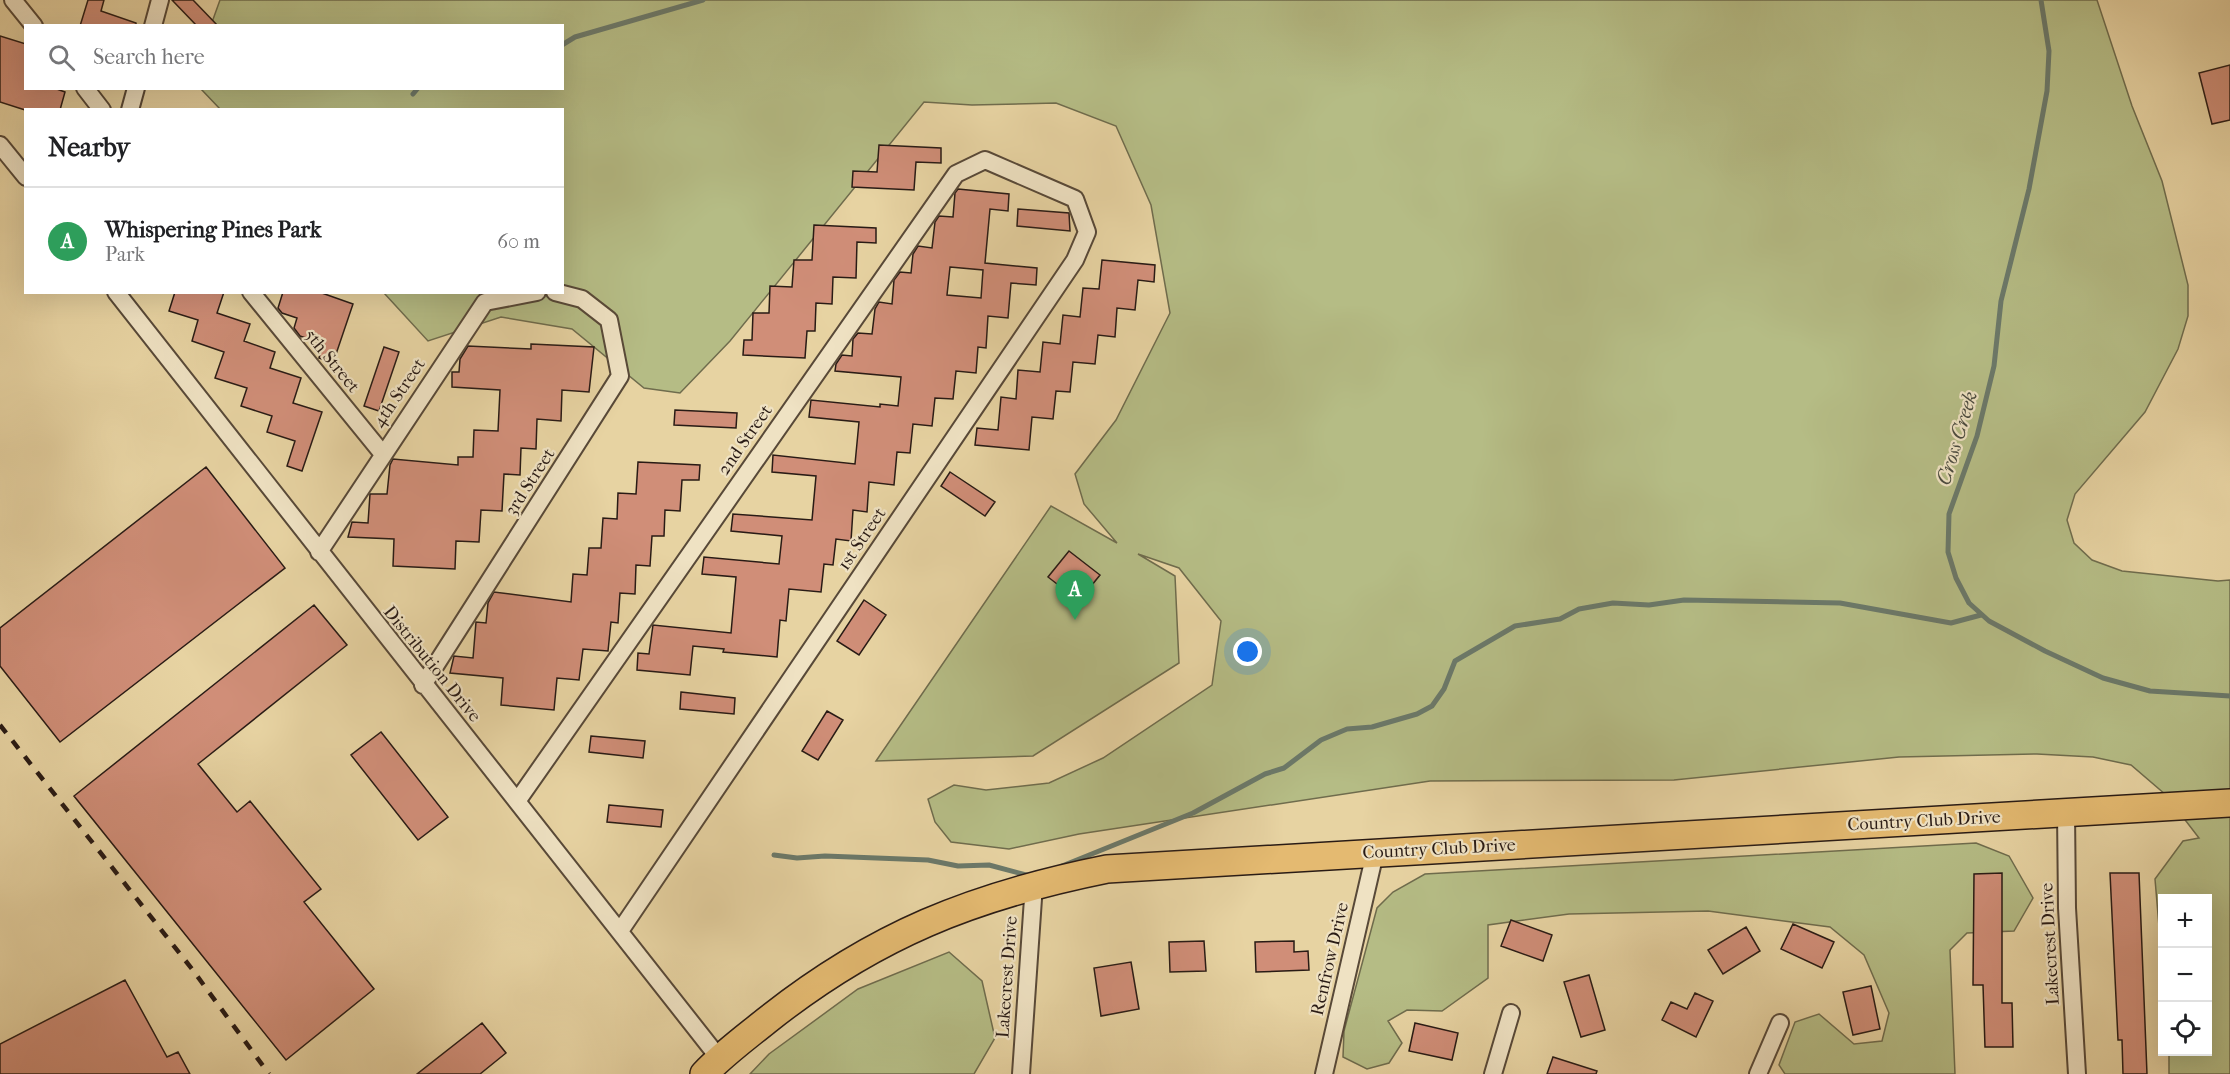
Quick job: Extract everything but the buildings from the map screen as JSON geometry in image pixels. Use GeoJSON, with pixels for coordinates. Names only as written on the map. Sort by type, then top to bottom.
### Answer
{"type":"FeatureCollection","features":[{"type":"Feature","properties":{"kind":"main road","name":"Country Club Drive"},"geometry":{"type":"LineString","coordinates":[[712,1066],[792,1000],[887,941],[932,919],[1034,884],[1107,869],[2230,803]]}},
{"type":"Feature","properties":{"kind":"street"},"geometry":{"type":"LineString","coordinates":[[13,0],[32,24]]}},
{"type":"Feature","properties":{"kind":"street"},"geometry":{"type":"LineString","coordinates":[[154,24],[160,0]]}},
{"type":"Feature","properties":{"kind":"street"},"geometry":{"type":"LineString","coordinates":[[87,90],[100,108]]}},
{"type":"Feature","properties":{"kind":"street"},"geometry":{"type":"LineString","coordinates":[[131,108],[135,90]]}},
{"type":"Feature","properties":{"kind":"street"},"geometry":{"type":"LineString","coordinates":[[0,145],[24,175]]}},
{"type":"Feature","properties":{"kind":"street","name":"2nd Street"},"geometry":{"type":"LineString","coordinates":[[518,800],[956,174],[985,160],[1035,182]]}},
{"type":"Feature","properties":{"kind":"street","name":"1st Street"},"geometry":{"type":"LineString","coordinates":[[620,931],[1075,260],[1087,232],[1075,199],[1035,182]]}},
{"type":"Feature","properties":{"kind":"street","name":"Distribution Drive"},"geometry":{"type":"LineString","coordinates":[[118,294],[423,685],[518,800],[620,931],[712,1066]]}},
{"type":"Feature","properties":{"kind":"street","name":"5th Street"},"geometry":{"type":"LineString","coordinates":[[253,294],[382,453]]}},
{"type":"Feature","properties":{"kind":"street","name":"4th Street"},"geometry":{"type":"LineString","coordinates":[[319,552],[382,453],[485,302],[527,294]]}},
{"type":"Feature","properties":{"kind":"street","name":"3rd Street"},"geometry":{"type":"LineString","coordinates":[[423,685],[620,376],[609,320],[582,299],[563,294]]}},
{"type":"Feature","properties":{"kind":"street","name":"Lakecrest Drive"},"geometry":{"type":"LineString","coordinates":[[2066,813],[2067,908],[2077,1074]]}},
{"type":"Feature","properties":{"kind":"street","name":"Renfrow Drive"},"geometry":{"type":"LineString","coordinates":[[1324,1074],[1375,853]]}},
{"type":"Feature","properties":{"kind":"street","name":"Lakecrest Drive"},"geometry":{"type":"LineString","coordinates":[[1021,1074],[1034,884]]}},
{"type":"Feature","properties":{"kind":"street"},"geometry":{"type":"LineString","coordinates":[[1493,1074],[1511,1013]]}},
{"type":"Feature","properties":{"kind":"street"},"geometry":{"type":"LineString","coordinates":[[1758,1074],[1780,1023]]}},
{"type":"Feature","properties":{"kind":"green space"},"geometry":{"type":"Polygon","coordinates":[[[220,0],[2097,0],[2132,106],[2162,181],[2188,285],[2188,316],[2178,349],[2145,412],[2075,494],[2067,520],[2074,543],[2092,560],[2122,571],[2218,581],[2230,580],[2230,1074],[2169,1074],[2169,1056],[2212,1056],[2212,894],[2158,894],[2158,915],[2155,879],[2183,841],[2199,838],[2166,795],[2131,765],[2093,757],[2037,754],[1899,757],[1674,780],[1430,781],[1079,834],[1009,849],[951,842],[935,822],[928,799],[954,785],[986,790],[1049,783],[1103,758],[1212,685],[1221,621],[1179,568],[1138,554],[1175,576],[1179,663],[1033,756],[876,761],[1051,506],[1117,543],[1084,504],[1075,474],[1116,420],[1170,313],[1151,205],[1116,126],[1056,103],[972,105],[924,102],[730,341],[680,393],[644,388],[572,329],[501,317],[428,341],[385,294],[564,294],[564,108],[219,108],[202,90],[564,90],[564,24],[211,24],[220,0]]]}},
{"type":"Feature","properties":{"kind":"green space"},"geometry":{"type":"Polygon","coordinates":[[[1976,843],[2009,856],[2033,898],[2014,931],[1967,933],[1950,950],[1955,1074],[1785,1074],[1779,1065],[1795,1022],[1819,1014],[1854,1044],[1882,1041],[1889,1013],[1864,955],[1830,927],[1708,911],[1569,914],[1488,925],[1488,978],[1442,1011],[1407,1010],[1388,1021],[1402,1043],[1389,1063],[1367,1069],[1343,1057],[1344,1031],[1377,908],[1393,892],[1425,874],[1976,843]]]}},
{"type":"Feature","properties":{"kind":"green space"},"geometry":{"type":"Polygon","coordinates":[[[949,952],[982,981],[995,1038],[974,1074],[750,1074],[769,1054],[858,989],[949,952]]]}},
{"type":"Feature","properties":{"kind":"waterway"},"geometry":{"type":"LineString","coordinates":[[564,44],[575,37],[703,0]]}},
{"type":"Feature","properties":{"kind":"waterway","name":"Cross Creek"},"geometry":{"type":"LineString","coordinates":[[2041,0],[2049,51],[2047,91],[2029,189],[2001,301],[1994,366],[1977,436],[1949,514],[1948,552],[1956,578],[1969,603],[1989,621],[2045,651],[2103,678],[2150,691],[2230,696]]}},
{"type":"Feature","properties":{"kind":"waterway"},"geometry":{"type":"LineString","coordinates":[[413,94],[416,90]]}},
{"type":"Feature","properties":{"kind":"waterway"},"geometry":{"type":"LineString","coordinates":[[1062,866],[1193,813],[1265,774],[1284,768],[1321,740],[1347,729],[1372,727],[1417,714],[1432,706],[1444,689],[1455,661],[1515,626],[1560,619],[1579,609],[1613,603],[1649,605],[1684,600],[1840,603],[1951,623],[1981,615]]}},
{"type":"Feature","properties":{"kind":"waterway"},"geometry":{"type":"LineString","coordinates":[[774,855],[797,858],[825,856],[928,860],[958,866],[989,865],[1030,876]]}},
{"type":"Feature","properties":{"kind":"railway"},"geometry":{"type":"LineString","coordinates":[[0,725],[192,969],[269,1074]]}},
{"type":"Feature","properties":{"kind":"place","name":"Whispering Pines Park"},"geometry":{"type":"Point","coordinates":[1075,620]}}]}
